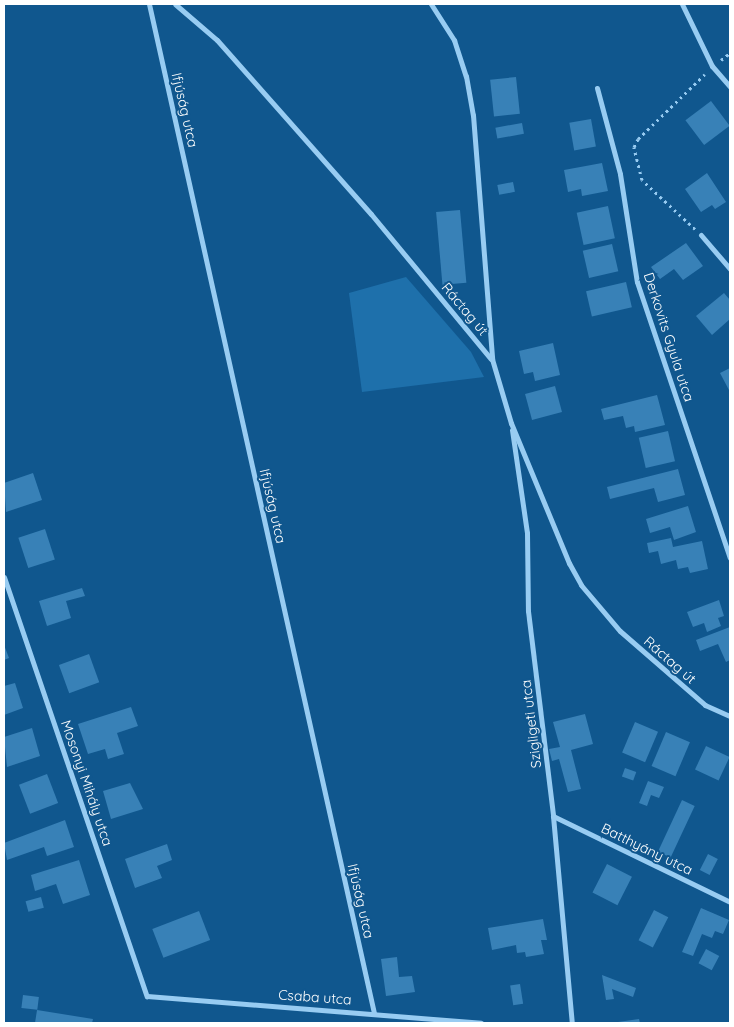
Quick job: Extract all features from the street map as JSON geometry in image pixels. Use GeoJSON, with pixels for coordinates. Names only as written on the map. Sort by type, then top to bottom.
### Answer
{"type":"FeatureCollection","features":[{"type":"Feature","properties":{"kind":"street","name":"Ifjúság utca"},"geometry":{"type":"LineString","coordinates":[[149,4],[374,1013]]}},
{"type":"Feature","properties":{"kind":"street","name":"Ráctag út"},"geometry":{"type":"LineString","coordinates":[[175,4],[217,40],[371,214],[492,359]]}},
{"type":"Feature","properties":{"kind":"street","name":"Ráctag út"},"geometry":{"type":"LineString","coordinates":[[431,4],[454,40],[466,76],[473,114],[492,359]]}},
{"type":"Feature","properties":{"kind":"street"},"geometry":{"type":"LineString","coordinates":[[682,4],[712,66],[730,87]]}},
{"type":"Feature","properties":{"kind":"street","name":"Derkovits Gyula utca"},"geometry":{"type":"LineString","coordinates":[[597,88],[620,174],[637,282],[730,558]]}},
{"type":"Feature","properties":{"kind":"street"},"geometry":{"type":"LineString","coordinates":[[701,235],[730,269]]}},
{"type":"Feature","properties":{"kind":"street"},"geometry":{"type":"LineString","coordinates":[[492,359],[511,423]]}},
{"type":"Feature","properties":{"kind":"street","name":"Ráctag út"},"geometry":{"type":"LineString","coordinates":[[511,423],[581,585],[620,631],[705,705],[730,716]]}},
{"type":"Feature","properties":{"kind":"street","name":"Szigligeti utca"},"geometry":{"type":"LineString","coordinates":[[511,423],[527,534],[528,611],[553,816],[572,1023]]}},
{"type":"Feature","properties":{"kind":"street","name":"Mosonyi Mihály utca"},"geometry":{"type":"LineString","coordinates":[[4,577],[147,996]]}},
{"type":"Feature","properties":{"kind":"street","name":"Batthyány utca"},"geometry":{"type":"LineString","coordinates":[[553,816],[730,902]]}},
{"type":"Feature","properties":{"kind":"street","name":"Csaba utca"},"geometry":{"type":"LineString","coordinates":[[147,996],[481,1023]]}},
{"type":"Feature","properties":{"kind":"path"},"geometry":{"type":"LineString","coordinates":[[701,235],[642,180],[634,147],[638,139],[712,66],[730,52]]}},
{"type":"Feature","properties":{"kind":"shaded area"},"geometry":{"type":"Polygon","coordinates":[[[406,277],[471,352],[484,377],[362,392],[349,293],[406,277]]]}},
{"type":"Feature","properties":{"kind":"building"},"geometry":{"type":"Polygon","coordinates":[[[516,77],[520,114],[494,117],[490,80],[516,77]]]}},
{"type":"Feature","properties":{"kind":"building"},"geometry":{"type":"Polygon","coordinates":[[[711,101],[730,126],[704,145],[685,120],[711,101]]]}},
{"type":"Feature","properties":{"kind":"building"},"geometry":{"type":"Polygon","coordinates":[[[591,119],[596,147],[574,150],[569,123],[591,119]]]}},
{"type":"Feature","properties":{"kind":"building"},"geometry":{"type":"Polygon","coordinates":[[[522,123],[524,134],[497,139],[495,128],[522,123]]]}},
{"type":"Feature","properties":{"kind":"building"},"geometry":{"type":"Polygon","coordinates":[[[602,163],[608,191],[582,196],[581,189],[568,192],[564,170],[602,163]]]}},
{"type":"Feature","properties":{"kind":"building"},"geometry":{"type":"Polygon","coordinates":[[[707,173],[726,202],[715,209],[712,205],[701,212],[685,189],[707,173]]]}},
{"type":"Feature","properties":{"kind":"building"},"geometry":{"type":"Polygon","coordinates":[[[513,182],[515,192],[499,195],[497,185],[513,182]]]}},
{"type":"Feature","properties":{"kind":"building"},"geometry":{"type":"Polygon","coordinates":[[[608,206],[615,238],[584,245],[577,213],[608,206]]]}},
{"type":"Feature","properties":{"kind":"building"},"geometry":{"type":"Polygon","coordinates":[[[460,210],[466,283],[442,285],[436,212],[460,210]]]}},
{"type":"Feature","properties":{"kind":"building"},"geometry":{"type":"Polygon","coordinates":[[[686,243],[703,266],[683,280],[674,269],[660,279],[651,267],[686,243]]]}},
{"type":"Feature","properties":{"kind":"building"},"geometry":{"type":"Polygon","coordinates":[[[612,244],[618,271],[589,278],[583,251],[612,244]]]}},
{"type":"Feature","properties":{"kind":"building"},"geometry":{"type":"Polygon","coordinates":[[[626,282],[632,307],[592,317],[586,291],[626,282]]]}},
{"type":"Feature","properties":{"kind":"building"},"geometry":{"type":"Polygon","coordinates":[[[724,293],[730,300],[730,319],[712,335],[696,316],[724,293]]]}},
{"type":"Feature","properties":{"kind":"building"},"geometry":{"type":"Polygon","coordinates":[[[553,343],[560,375],[535,381],[533,372],[524,374],[519,351],[553,343]]]}},
{"type":"Feature","properties":{"kind":"building"},"geometry":{"type":"Polygon","coordinates":[[[730,368],[730,392],[720,373],[730,368]]]}},
{"type":"Feature","properties":{"kind":"building"},"geometry":{"type":"Polygon","coordinates":[[[555,386],[562,412],[532,420],[525,394],[555,386]]]}},
{"type":"Feature","properties":{"kind":"building"},"geometry":{"type":"Polygon","coordinates":[[[657,395],[665,425],[635,432],[634,426],[626,428],[623,416],[604,420],[601,409],[657,395]]]}},
{"type":"Feature","properties":{"kind":"building"},"geometry":{"type":"Polygon","coordinates":[[[668,431],[675,461],[646,468],[639,438],[668,431]]]}},
{"type":"Feature","properties":{"kind":"building"},"geometry":{"type":"Polygon","coordinates":[[[678,469],[685,495],[658,502],[654,488],[610,499],[607,487],[678,469]]]}},
{"type":"Feature","properties":{"kind":"building"},"geometry":{"type":"Polygon","coordinates":[[[33,473],[42,500],[6,512],[4,483],[33,473]]]}},
{"type":"Feature","properties":{"kind":"building"},"geometry":{"type":"Polygon","coordinates":[[[688,506],[696,532],[674,540],[670,527],[650,533],[646,519],[688,506]]]}},
{"type":"Feature","properties":{"kind":"building"},"geometry":{"type":"Polygon","coordinates":[[[45,529],[55,559],[28,568],[18,538],[45,529]]]}},
{"type":"Feature","properties":{"kind":"building"},"geometry":{"type":"Polygon","coordinates":[[[671,538],[673,547],[702,541],[708,569],[690,573],[688,567],[678,569],[676,560],[661,564],[658,551],[649,553],[647,543],[671,538]]]}},
{"type":"Feature","properties":{"kind":"building"},"geometry":{"type":"Polygon","coordinates":[[[82,588],[85,596],[66,601],[71,618],[47,626],[39,601],[82,588]]]}},
{"type":"Feature","properties":{"kind":"building"},"geometry":{"type":"Polygon","coordinates":[[[719,600],[724,616],[718,618],[721,626],[707,632],[704,623],[693,627],[687,612],[719,600]]]}},
{"type":"Feature","properties":{"kind":"building"},"geometry":{"type":"Polygon","coordinates":[[[730,627],[730,660],[726,662],[718,644],[700,651],[696,640],[730,627]]]}},
{"type":"Feature","properties":{"kind":"building"},"geometry":{"type":"Polygon","coordinates":[[[4,645],[9,658],[4,660],[4,645]]]}},
{"type":"Feature","properties":{"kind":"building"},"geometry":{"type":"Polygon","coordinates":[[[89,654],[99,682],[69,693],[59,665],[89,654]]]}},
{"type":"Feature","properties":{"kind":"building"},"geometry":{"type":"Polygon","coordinates":[[[15,683],[23,708],[4,715],[4,686],[15,683]]]}},
{"type":"Feature","properties":{"kind":"building"},"geometry":{"type":"Polygon","coordinates":[[[131,707],[138,726],[117,733],[124,754],[108,759],[105,749],[88,754],[78,724],[131,707]]]}},
{"type":"Feature","properties":{"kind":"building"},"geometry":{"type":"Polygon","coordinates":[[[585,714],[593,744],[571,750],[581,789],[568,792],[559,759],[552,761],[549,749],[560,747],[553,722],[585,714]]]}},
{"type":"Feature","properties":{"kind":"building"},"geometry":{"type":"Polygon","coordinates":[[[635,722],[658,732],[645,762],[622,752],[635,722]]]}},
{"type":"Feature","properties":{"kind":"building"},"geometry":{"type":"Polygon","coordinates":[[[32,728],[40,756],[7,767],[4,737],[32,728]]]}},
{"type":"Feature","properties":{"kind":"building"},"geometry":{"type":"Polygon","coordinates":[[[666,732],[690,742],[675,776],[652,766],[666,732]]]}},
{"type":"Feature","properties":{"kind":"building"},"geometry":{"type":"Polygon","coordinates":[[[706,746],[730,757],[719,781],[695,770],[706,746]]]}},
{"type":"Feature","properties":{"kind":"building"},"geometry":{"type":"Polygon","coordinates":[[[625,768],[636,772],[633,781],[622,776],[625,768]]]}},
{"type":"Feature","properties":{"kind":"building"},"geometry":{"type":"Polygon","coordinates":[[[47,774],[58,803],[30,814],[19,785],[47,774]]]}},
{"type":"Feature","properties":{"kind":"building"},"geometry":{"type":"Polygon","coordinates":[[[648,781],[664,787],[659,798],[651,795],[647,806],[639,803],[648,781]]]}},
{"type":"Feature","properties":{"kind":"building"},"geometry":{"type":"Polygon","coordinates":[[[130,783],[143,809],[111,819],[103,791],[130,783]]]}},
{"type":"Feature","properties":{"kind":"building"},"geometry":{"type":"Polygon","coordinates":[[[682,800],[695,806],[671,858],[658,852],[682,800]]]}},
{"type":"Feature","properties":{"kind":"building"},"geometry":{"type":"Polygon","coordinates":[[[65,820],[74,847],[47,856],[44,847],[7,860],[4,843],[65,820]]]}},
{"type":"Feature","properties":{"kind":"building"},"geometry":{"type":"Polygon","coordinates":[[[167,844],[172,860],[157,866],[162,878],[135,888],[125,859],[167,844]]]}},
{"type":"Feature","properties":{"kind":"building"},"geometry":{"type":"Polygon","coordinates":[[[708,854],[718,859],[710,875],[700,870],[708,854]]]}},
{"type":"Feature","properties":{"kind":"building"},"geometry":{"type":"Polygon","coordinates":[[[79,860],[90,895],[63,904],[56,884],[35,891],[31,875],[79,860]]]}},
{"type":"Feature","properties":{"kind":"building"},"geometry":{"type":"Polygon","coordinates":[[[607,864],[632,877],[617,905],[592,893],[607,864]]]}},
{"type":"Feature","properties":{"kind":"building"},"geometry":{"type":"Polygon","coordinates":[[[41,897],[44,908],[28,912],[26,901],[41,897]]]}},
{"type":"Feature","properties":{"kind":"building"},"geometry":{"type":"Polygon","coordinates":[[[701,908],[729,920],[723,934],[715,931],[712,938],[702,934],[693,956],[682,952],[701,908]]]}},
{"type":"Feature","properties":{"kind":"building"},"geometry":{"type":"Polygon","coordinates":[[[654,910],[668,917],[653,948],[639,940],[654,910]]]}},
{"type":"Feature","properties":{"kind":"building"},"geometry":{"type":"Polygon","coordinates":[[[199,911],[210,940],[163,958],[152,929],[199,911]]]}},
{"type":"Feature","properties":{"kind":"building"},"geometry":{"type":"Polygon","coordinates":[[[543,919],[547,940],[541,940],[544,954],[526,957],[525,952],[517,953],[516,945],[492,950],[488,928],[543,919]]]}},
{"type":"Feature","properties":{"kind":"building"},"geometry":{"type":"Polygon","coordinates":[[[706,949],[719,956],[712,970],[698,963],[706,949]]]}},
{"type":"Feature","properties":{"kind":"building"},"geometry":{"type":"Polygon","coordinates":[[[397,957],[399,977],[412,976],[415,992],[386,996],[381,959],[397,957]]]}},
{"type":"Feature","properties":{"kind":"building"},"geometry":{"type":"Polygon","coordinates":[[[602,975],[636,988],[633,997],[612,989],[614,999],[606,1000],[602,975]]]}},
{"type":"Feature","properties":{"kind":"building"},"geometry":{"type":"Polygon","coordinates":[[[520,984],[523,1004],[513,1005],[510,986],[520,984]]]}},
{"type":"Feature","properties":{"kind":"building"},"geometry":{"type":"Polygon","coordinates":[[[23,995],[39,997],[37,1010],[21,1008],[23,995]]]}},
{"type":"Feature","properties":{"kind":"building"},"geometry":{"type":"Polygon","coordinates":[[[37,1010],[93,1019],[92,1023],[35,1023],[37,1010]]]}},
{"type":"Feature","properties":{"kind":"building"},"geometry":{"type":"Polygon","coordinates":[[[639,1019],[640,1023],[618,1023],[618,1022],[639,1019]]]}}]}
